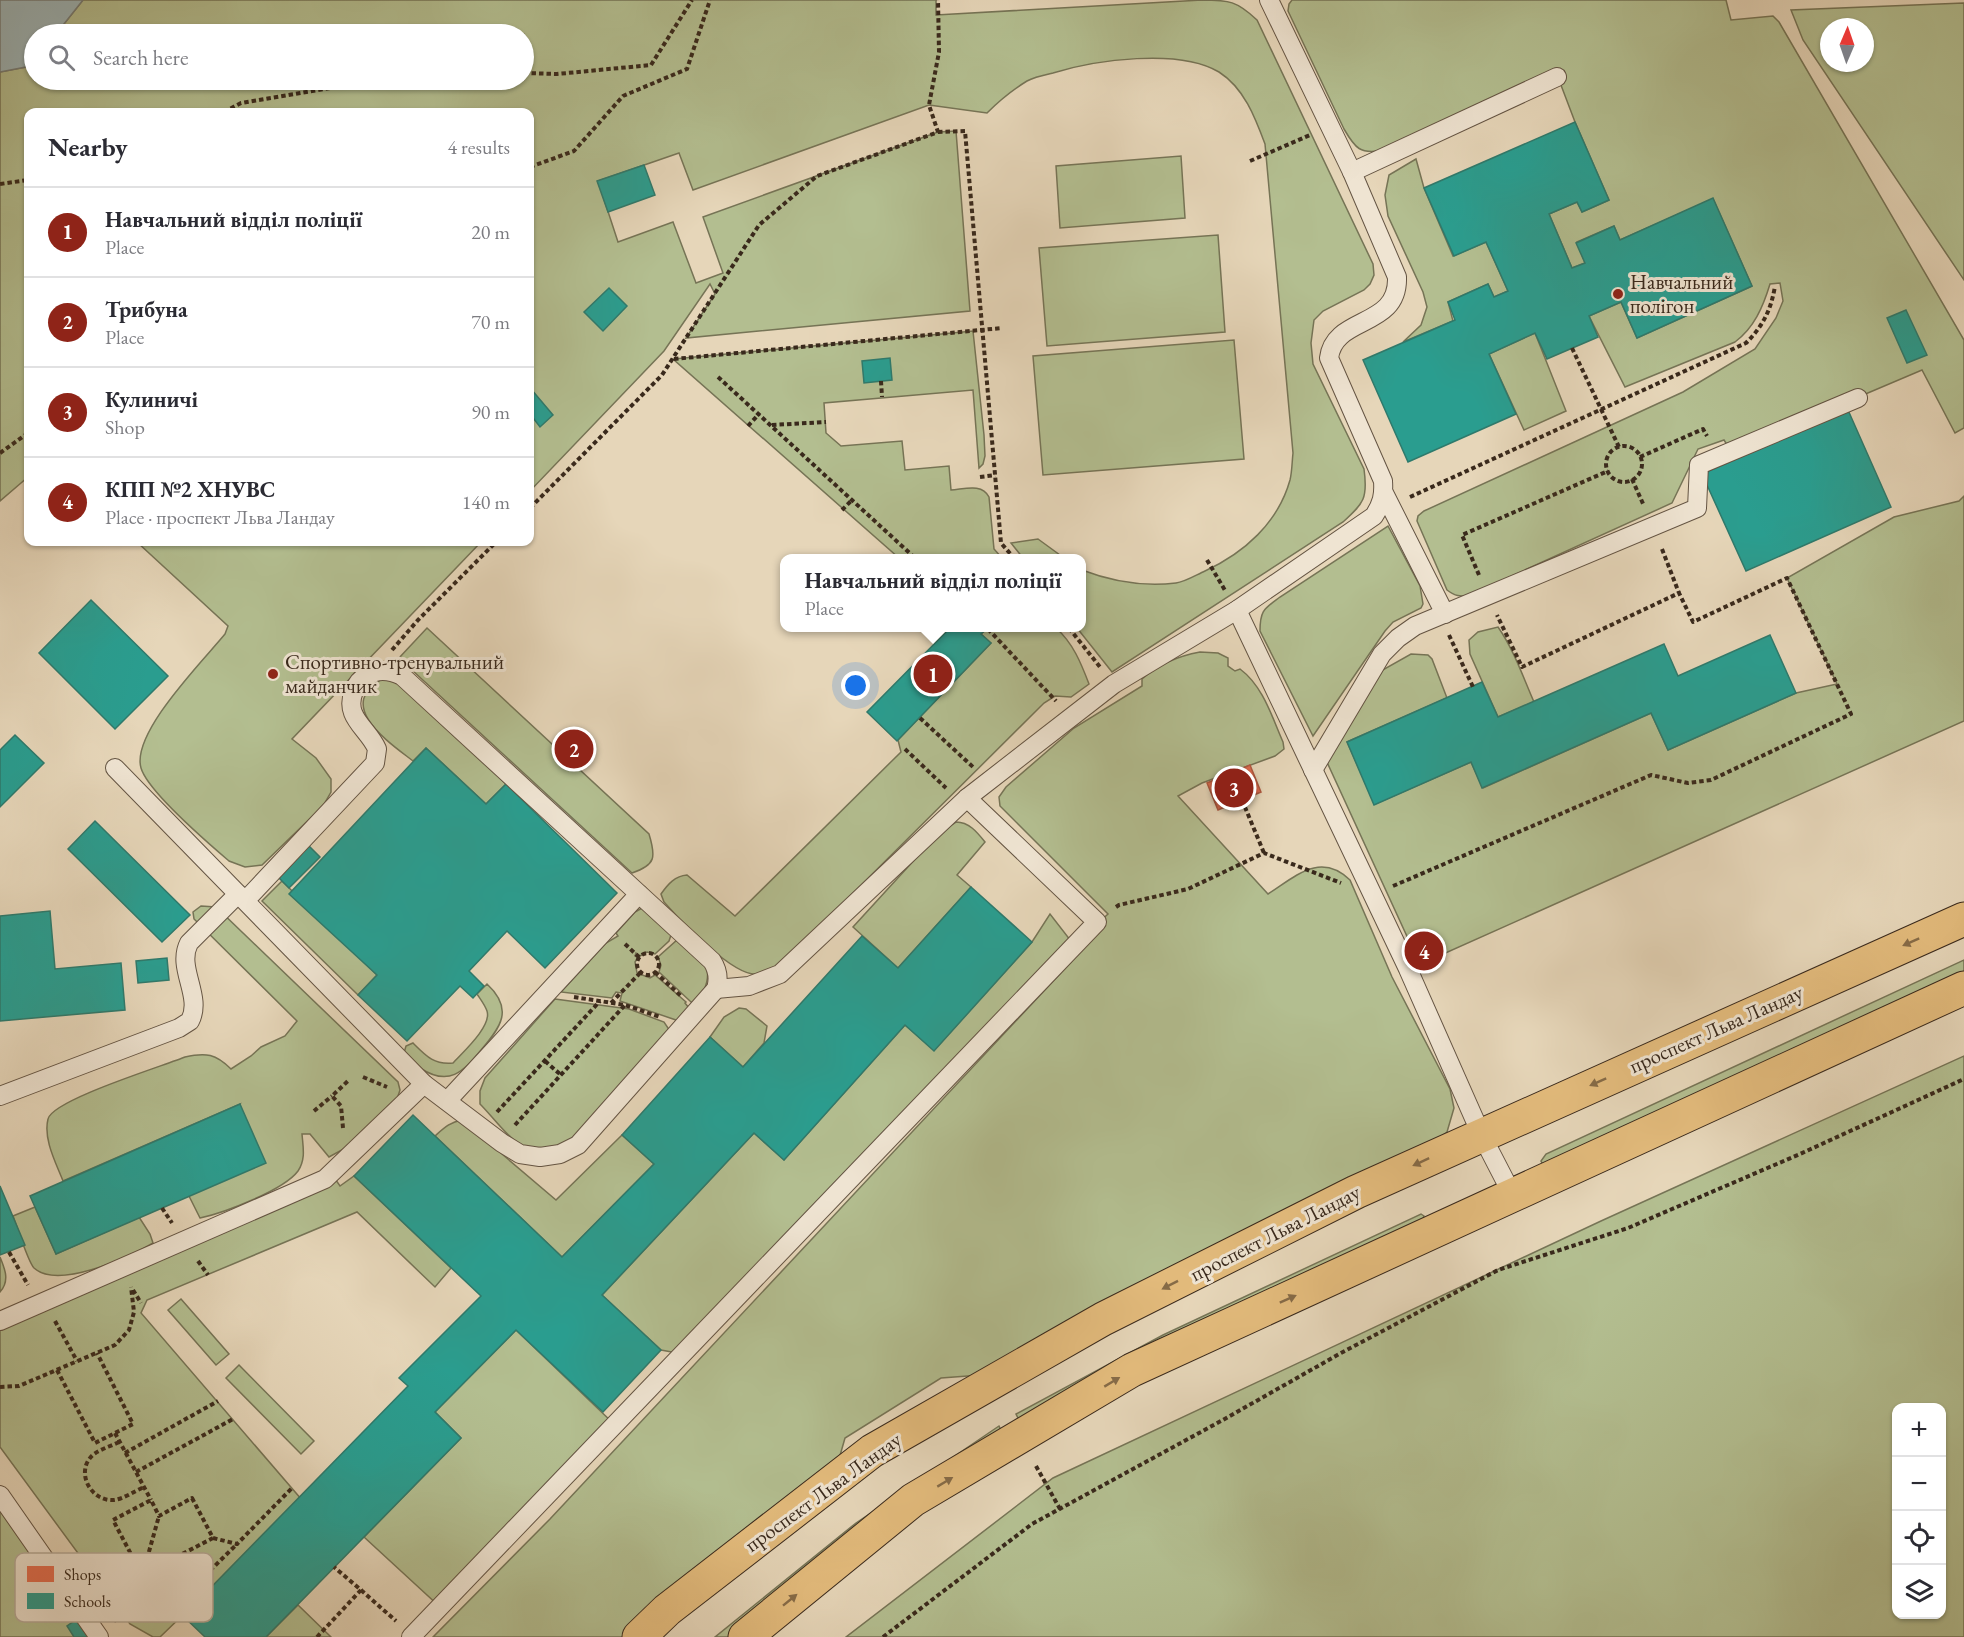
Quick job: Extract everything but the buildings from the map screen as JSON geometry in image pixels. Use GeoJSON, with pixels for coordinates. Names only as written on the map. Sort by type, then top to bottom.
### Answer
{"type":"FeatureCollection","features":[{"type":"Feature","properties":{"kind":"main road","name":"проспект Льва Ландау"},"geometry":{"type":"LineString","coordinates":[[639,1637],[667,1610],[872,1451],[1103,1319],[1356,1192],[1964,919]]}},
{"type":"Feature","properties":{"kind":"main road"},"geometry":{"type":"LineString","coordinates":[[745,1637],[914,1500],[1132,1370],[1964,988]]}},
{"type":"Feature","properties":{"kind":"lane"},"geometry":{"type":"LineString","coordinates":[[1269,0],[1352,172],[1397,278],[1398,290],[1393,302],[1335,340],[1330,349],[1329,358],[1383,481],[1387,500],[1443,614]]}},
{"type":"Feature","properties":{"kind":"lane"},"geometry":{"type":"LineString","coordinates":[[1352,172],[1557,77]]}},
{"type":"Feature","properties":{"kind":"lane"},"geometry":{"type":"LineString","coordinates":[[1313,770],[1382,654],[1398,638],[1415,626],[1697,508],[1699,465],[1858,398]]}},
{"type":"Feature","properties":{"kind":"lane"},"geometry":{"type":"LineString","coordinates":[[716,989],[749,986],[780,974],[965,801],[1071,717],[1114,684],[1237,610],[1374,516],[1387,500]]}},
{"type":"Feature","properties":{"kind":"lane"},"geometry":{"type":"LineString","coordinates":[[1237,610],[1408,969],[1481,1134],[1512,1194]]}},
{"type":"Feature","properties":{"kind":"lane"},"geometry":{"type":"LineString","coordinates":[[0,1096],[179,1028],[190,1021],[195,1008],[185,965],[185,951],[189,943],[241,897],[375,763],[377,749],[353,715],[352,693],[360,681],[372,673],[387,670],[402,676],[712,961],[718,974],[716,989],[578,1145],[560,1154],[540,1157],[520,1154],[424,1084],[241,897],[115,768]]}},
{"type":"Feature","properties":{"kind":"lane"},"geometry":{"type":"LineString","coordinates":[[412,1636],[1097,922],[965,801]]}},
{"type":"Feature","properties":{"kind":"lane"},"geometry":{"type":"LineString","coordinates":[[447,1101],[639,894]]}},
{"type":"Feature","properties":{"kind":"lane"},"geometry":{"type":"LineString","coordinates":[[0,1321],[325,1179],[424,1084]]}},
{"type":"Feature","properties":{"kind":"lane"},"geometry":{"type":"LineString","coordinates":[[0,1495],[40,1553]]}},
{"type":"Feature","properties":{"kind":"path"},"geometry":{"type":"LineString","coordinates":[[534,73],[556,74],[651,64],[692,0]]}},
{"type":"Feature","properties":{"kind":"path"},"geometry":{"type":"LineString","coordinates":[[534,166],[574,151],[623,96],[687,69],[710,0]]}},
{"type":"Feature","properties":{"kind":"path"},"geometry":{"type":"LineString","coordinates":[[938,0],[939,52],[929,105],[938,132]]}},
{"type":"Feature","properties":{"kind":"path"},"geometry":{"type":"LineString","coordinates":[[232,108],[241,104],[321,90]]}},
{"type":"Feature","properties":{"kind":"path"},"geometry":{"type":"LineString","coordinates":[[534,504],[662,375],[759,225],[817,176],[938,132],[965,131],[1001,543],[1011,554]]}},
{"type":"Feature","properties":{"kind":"path"},"geometry":{"type":"LineString","coordinates":[[1250,161],[1311,135]]}},
{"type":"Feature","properties":{"kind":"path"},"geometry":{"type":"LineString","coordinates":[[0,184],[24,181]]}},
{"type":"Feature","properties":{"kind":"path"},"geometry":{"type":"LineString","coordinates":[[1387,500],[1601,409],[1746,343],[1766,319],[1775,286]]}},
{"type":"Feature","properties":{"kind":"path"},"geometry":{"type":"LineString","coordinates":[[673,359],[1002,328]]}},
{"type":"Feature","properties":{"kind":"path"},"geometry":{"type":"LineString","coordinates":[[1572,348],[1619,447]]}},
{"type":"Feature","properties":{"kind":"path"},"geometry":{"type":"LineString","coordinates":[[718,377],[911,554]]}},
{"type":"Feature","properties":{"kind":"path"},"geometry":{"type":"LineString","coordinates":[[881,381],[882,397]]}},
{"type":"Feature","properties":{"kind":"path"},"geometry":{"type":"LineString","coordinates":[[748,426],[759,414]]}},
{"type":"Feature","properties":{"kind":"path"},"geometry":{"type":"LineString","coordinates":[[771,425],[826,422]]}},
{"type":"Feature","properties":{"kind":"path"},"geometry":{"type":"LineString","coordinates":[[1640,457],[1703,429],[1717,457]]}},
{"type":"Feature","properties":{"kind":"path"},"geometry":{"type":"LineString","coordinates":[[0,453],[24,436]]}},
{"type":"Feature","properties":{"kind":"path"},"geometry":{"type":"LineString","coordinates":[[1619,447],[1633,448],[1640,457],[1641,468],[1638,474],[1629,481],[1617,481],[1608,471],[1607,456],[1619,447]]}},
{"type":"Feature","properties":{"kind":"path"},"geometry":{"type":"LineString","coordinates":[[1097,922],[1119,905],[1188,889],[1264,854],[1373,895],[1651,775],[1689,783],[1711,780],[1851,714],[1786,578],[1693,622],[1679,593],[1522,667],[1462,535],[1608,471]]}},
{"type":"Feature","properties":{"kind":"path"},"geometry":{"type":"LineString","coordinates":[[980,477],[995,475]]}},
{"type":"Feature","properties":{"kind":"path"},"geometry":{"type":"LineString","coordinates":[[842,510],[852,500]]}},
{"type":"Feature","properties":{"kind":"path"},"geometry":{"type":"LineString","coordinates":[[372,673],[418,620],[492,546]]}},
{"type":"Feature","properties":{"kind":"path"},"geometry":{"type":"LineString","coordinates":[[1207,560],[1237,610]]}},
{"type":"Feature","properties":{"kind":"path"},"geometry":{"type":"LineString","coordinates":[[1443,614],[1473,687]]}},
{"type":"Feature","properties":{"kind":"path"},"geometry":{"type":"LineString","coordinates":[[992,632],[1071,717]]}},
{"type":"Feature","properties":{"kind":"path"},"geometry":{"type":"LineString","coordinates":[[1073,632],[1114,684]]}},
{"type":"Feature","properties":{"kind":"path"},"geometry":{"type":"LineString","coordinates":[[920,718],[988,782]]}},
{"type":"Feature","properties":{"kind":"path"},"geometry":{"type":"LineString","coordinates":[[905,748],[965,801]]}},
{"type":"Feature","properties":{"kind":"path"},"geometry":{"type":"LineString","coordinates":[[1242,800],[1264,854]]}},
{"type":"Feature","properties":{"kind":"path"},"geometry":{"type":"LineString","coordinates":[[649,954],[657,960],[656,972],[648,975],[641,972],[638,968],[638,961],[642,955],[649,954]]}},
{"type":"Feature","properties":{"kind":"path"},"geometry":{"type":"LineString","coordinates":[[611,1002],[641,972]]}},
{"type":"Feature","properties":{"kind":"path"},"geometry":{"type":"LineString","coordinates":[[656,972],[697,1011]]}},
{"type":"Feature","properties":{"kind":"path"},"geometry":{"type":"LineString","coordinates":[[547,994],[625,1005],[684,1026]]}},
{"type":"Feature","properties":{"kind":"path"},"geometry":{"type":"LineString","coordinates":[[482,1128],[600,1001]]}},
{"type":"Feature","properties":{"kind":"path"},"geometry":{"type":"LineString","coordinates":[[500,1141],[625,1005]]}},
{"type":"Feature","properties":{"kind":"path"},"geometry":{"type":"LineString","coordinates":[[545,1061],[561,1075]]}},
{"type":"Feature","properties":{"kind":"path"},"geometry":{"type":"LineString","coordinates":[[883,1637],[1032,1524],[1341,1353],[1498,1270],[1628,1228],[1800,1154],[1964,1079]]}},
{"type":"Feature","properties":{"kind":"path"},"geometry":{"type":"LineString","coordinates":[[315,1111],[349,1080]]}},
{"type":"Feature","properties":{"kind":"path"},"geometry":{"type":"LineString","coordinates":[[332,1096],[340,1106],[346,1159]]}},
{"type":"Feature","properties":{"kind":"path"},"geometry":{"type":"LineString","coordinates":[[9,1252],[77,1361]]}},
{"type":"Feature","properties":{"kind":"path"},"geometry":{"type":"LineString","coordinates":[[123,1268],[141,1303]]}},
{"type":"Feature","properties":{"kind":"path"},"geometry":{"type":"LineString","coordinates":[[0,1386],[19,1386],[116,1345],[129,1330],[134,1312],[131,1287]]}},
{"type":"Feature","properties":{"kind":"path"},"geometry":{"type":"LineString","coordinates":[[57,1370],[95,1443],[133,1424],[97,1353]]}},
{"type":"Feature","properties":{"kind":"path"},"geometry":{"type":"LineString","coordinates":[[125,1453],[218,1401]]}},
{"type":"Feature","properties":{"kind":"path"},"geometry":{"type":"LineString","coordinates":[[136,1472],[233,1419]]}},
{"type":"Feature","properties":{"kind":"path"},"geometry":{"type":"LineString","coordinates":[[115,1433],[159,1516],[148,1553]]}},
{"type":"Feature","properties":{"kind":"path"},"geometry":{"type":"LineString","coordinates":[[119,1442],[93,1455],[85,1472],[89,1489],[96,1497],[115,1500],[144,1487]]}},
{"type":"Feature","properties":{"kind":"path"},"geometry":{"type":"LineString","coordinates":[[1036,1466],[1060,1509]]}},
{"type":"Feature","properties":{"kind":"path"},"geometry":{"type":"LineString","coordinates":[[213,1568],[293,1487]]}},
{"type":"Feature","properties":{"kind":"path"},"geometry":{"type":"LineString","coordinates":[[159,1516],[192,1498],[213,1538]]}},
{"type":"Feature","properties":{"kind":"path"},"geometry":{"type":"LineString","coordinates":[[130,1553],[113,1520],[151,1500]]}},
{"type":"Feature","properties":{"kind":"path"},"geometry":{"type":"LineString","coordinates":[[184,1553],[213,1538],[237,1544]]}},
{"type":"Feature","properties":{"kind":"path"},"geometry":{"type":"LineString","coordinates":[[334,1567],[412,1636]]}},
{"type":"Feature","properties":{"kind":"path"},"geometry":{"type":"LineString","coordinates":[[317,1637],[361,1590]]}},
{"type":"Feature","properties":{"kind":"path"},"geometry":{"type":"LineString","coordinates":[[97,1634],[115,1622]]}},
{"type":"Feature","properties":{"kind":"green space"},"geometry":{"type":"Polygon","coordinates":[[[83,0],[936,0],[936,15],[1202,0],[1219,0],[1238,5],[1257,20],[1373,264],[1374,275],[1364,290],[1323,311],[1314,320],[1311,343],[1313,364],[1364,469],[1365,494],[1360,505],[1343,522],[1112,672],[1080,632],[1086,632],[1086,571],[1105,578],[1139,584],[1176,583],[1190,578],[1219,564],[1258,535],[1285,496],[1291,474],[1293,453],[1265,144],[1248,104],[1228,79],[1219,72],[1202,65],[1160,58],[1091,64],[1036,77],[1017,88],[987,113],[929,105],[693,190],[679,153],[598,181],[618,242],[673,222],[696,283],[723,273],[703,217],[938,132],[956,131],[970,311],[686,338],[715,294],[710,284],[664,351],[534,487],[534,108],[24,108],[24,480],[0,501],[0,72],[24,67],[24,90],[534,90],[534,24],[64,24],[83,0]]]}},
{"type":"Feature","properties":{"kind":"green space"},"geometry":{"type":"Polygon","coordinates":[[[1292,0],[1726,0],[1731,20],[1773,16],[1779,22],[1964,340],[1964,428],[1955,433],[1922,370],[1731,451],[1724,440],[1698,449],[1672,503],[1470,595],[1458,596],[1450,592],[1447,590],[1417,521],[1418,516],[1424,511],[1683,392],[1755,349],[1776,318],[1783,301],[1780,283],[1770,284],[1757,316],[1748,330],[1735,342],[1625,387],[1589,316],[1621,302],[1637,338],[1752,286],[1713,199],[1620,240],[1614,226],[1577,242],[1585,263],[1572,268],[1549,214],[1577,202],[1582,212],[1609,200],[1556,72],[1384,150],[1364,151],[1355,145],[1344,129],[1288,11],[1292,0]]]}},
{"type":"Feature","properties":{"kind":"green space"},"geometry":{"type":"Polygon","coordinates":[[[1964,3],[1964,280],[1824,72],[1874,72],[1874,18],[1820,18],[1820,65],[1803,40],[1791,10],[1964,3]]]}},
{"type":"Feature","properties":{"kind":"green space"},"geometry":{"type":"Polygon","coordinates":[[[1181,156],[1185,218],[1060,228],[1056,166],[1181,156]]]}},
{"type":"Feature","properties":{"kind":"green space"},"geometry":{"type":"Polygon","coordinates":[[[1416,159],[1424,188],[1453,256],[1486,242],[1508,291],[1494,297],[1488,284],[1448,302],[1453,321],[1403,342],[1421,325],[1427,307],[1423,292],[1388,216],[1385,195],[1389,175],[1416,159]]]}},
{"type":"Feature","properties":{"kind":"green space"},"geometry":{"type":"Polygon","coordinates":[[[1218,235],[1225,332],[1047,346],[1039,248],[1218,235]]]}},
{"type":"Feature","properties":{"kind":"green space"},"geometry":{"type":"Polygon","coordinates":[[[973,331],[985,456],[979,468],[973,390],[824,403],[826,433],[841,446],[902,441],[905,470],[949,466],[951,490],[978,488],[989,497],[994,549],[998,554],[894,554],[673,359],[973,331]]]}},
{"type":"Feature","properties":{"kind":"green space"},"geometry":{"type":"Polygon","coordinates":[[[1535,333],[1566,411],[1524,430],[1489,354],[1535,333]]]}},
{"type":"Feature","properties":{"kind":"green space"},"geometry":{"type":"Polygon","coordinates":[[[1234,340],[1244,459],[1043,475],[1033,356],[1234,340]]]}},
{"type":"Feature","properties":{"kind":"green space"},"geometry":{"type":"Polygon","coordinates":[[[1964,496],[1964,721],[1441,955],[1433,936],[1411,945],[1326,760],[1379,672],[1411,654],[1428,655],[1432,659],[1447,698],[1347,742],[1375,804],[1471,762],[1483,788],[1651,713],[1668,750],[1796,693],[1837,684],[1787,578],[1894,517],[1959,501],[1964,496]]]}},
{"type":"Feature","properties":{"kind":"green space"},"geometry":{"type":"Polygon","coordinates":[[[1388,526],[1420,586],[1423,604],[1421,608],[1393,622],[1385,631],[1313,736],[1260,631],[1262,614],[1280,597],[1388,526]]]}},
{"type":"Feature","properties":{"kind":"green space"},"geometry":{"type":"Polygon","coordinates":[[[1038,539],[1059,554],[1020,554],[1011,543],[1038,539]]]}},
{"type":"Feature","properties":{"kind":"green space","name":"Спортивно-тренувальний майданчик"},"geometry":{"type":"Polygon","coordinates":[[[141,546],[477,546],[292,739],[316,758],[331,779],[331,792],[323,806],[262,865],[245,867],[229,861],[194,830],[166,803],[141,768],[141,753],[157,717],[225,634],[228,626],[141,546]]]}},
{"type":"Feature","properties":{"kind":"green space"},"geometry":{"type":"Polygon","coordinates":[[[1498,627],[1514,654],[1534,702],[1498,717],[1470,654],[1469,640],[1478,632],[1498,627]]]}},
{"type":"Feature","properties":{"kind":"green space"},"geometry":{"type":"Polygon","coordinates":[[[427,628],[649,834],[653,854],[646,867],[632,873],[399,658],[427,628]]]}},
{"type":"Feature","properties":{"kind":"green space"},"geometry":{"type":"Polygon","coordinates":[[[983,632],[1060,632],[1080,661],[1089,684],[1071,697],[1055,696],[1044,703],[786,959],[776,967],[758,974],[748,973],[735,967],[708,946],[664,902],[661,894],[666,887],[675,879],[687,875],[735,916],[901,752],[898,740],[991,643],[981,634],[983,632]]]}},
{"type":"Feature","properties":{"kind":"green space"},"geometry":{"type":"Polygon","coordinates":[[[1200,652],[1218,653],[1228,658],[1228,666],[1235,671],[1240,669],[1255,684],[1266,702],[1284,749],[1275,756],[1202,783],[1178,796],[1268,894],[1298,874],[1318,867],[1339,872],[1350,880],[1392,977],[1450,1089],[1454,1108],[1447,1132],[1423,1150],[981,1375],[941,1378],[845,1438],[837,1466],[641,1637],[433,1637],[550,1519],[1072,961],[677,1353],[661,1350],[602,1295],[754,1133],[784,1160],[905,1025],[934,1050],[1032,942],[1050,914],[1074,945],[1108,914],[1000,806],[999,797],[1006,787],[1074,728],[1142,686],[1142,679],[1148,674],[1169,661],[1200,652]]]}},
{"type":"Feature","properties":{"kind":"green space"},"geometry":{"type":"Polygon","coordinates":[[[382,679],[395,679],[506,784],[486,804],[426,748],[413,761],[380,734],[365,712],[363,701],[369,690],[382,679]]]}},
{"type":"Feature","properties":{"kind":"green space"},"geometry":{"type":"Polygon","coordinates":[[[956,822],[969,826],[985,842],[957,875],[971,887],[898,968],[853,927],[939,833],[956,822]]]}},
{"type":"Feature","properties":{"kind":"green space"},"geometry":{"type":"Polygon","coordinates":[[[282,881],[377,975],[358,995],[262,901],[282,881]]]}},
{"type":"Feature","properties":{"kind":"green space"},"geometry":{"type":"Polygon","coordinates":[[[201,906],[216,907],[398,1082],[400,1090],[397,1099],[351,1145],[329,1157],[310,1134],[302,1134],[302,1162],[298,1171],[291,1178],[253,1200],[200,1218],[189,1196],[240,1104],[63,1181],[51,1151],[47,1127],[48,1119],[54,1111],[87,1093],[185,1057],[199,1055],[215,1057],[231,1069],[261,1047],[285,1036],[297,1021],[194,919],[193,912],[201,906]]]}},
{"type":"Feature","properties":{"kind":"green space"},"geometry":{"type":"Polygon","coordinates":[[[642,908],[672,932],[669,941],[655,954],[647,952],[640,956],[636,953],[637,973],[650,978],[655,975],[686,1002],[689,1008],[679,1021],[620,1001],[622,993],[616,992],[612,998],[561,992],[606,943],[618,936],[616,933],[635,912],[642,908]]]}},
{"type":"Feature","properties":{"kind":"green space"},"geometry":{"type":"Polygon","coordinates":[[[677,940],[696,954],[706,967],[707,982],[697,1005],[659,972],[661,965],[658,957],[677,940]]]}},
{"type":"Feature","properties":{"kind":"green space"},"geometry":{"type":"Polygon","coordinates":[[[1964,960],[1964,975],[1543,1165],[1541,1161],[1546,1154],[1964,960]]]}},
{"type":"Feature","properties":{"kind":"green space"},"geometry":{"type":"Polygon","coordinates":[[[487,984],[500,1002],[502,1018],[494,1034],[468,1065],[455,1074],[439,1076],[430,1074],[409,1060],[404,1053],[406,1046],[413,1043],[426,1056],[435,1061],[453,1063],[476,1038],[485,1024],[487,1011],[477,994],[487,984]]]}},
{"type":"Feature","properties":{"kind":"green space"},"geometry":{"type":"Polygon","coordinates":[[[555,999],[629,1009],[664,1022],[670,1031],[577,1141],[552,1149],[531,1150],[513,1139],[480,1104],[480,1091],[485,1078],[555,999]]]}},
{"type":"Feature","properties":{"kind":"green space"},"geometry":{"type":"Polygon","coordinates":[[[739,1008],[746,1009],[767,1026],[764,1043],[743,1067],[710,1037],[724,1017],[739,1008]]]}},
{"type":"Feature","properties":{"kind":"green space"},"geometry":{"type":"Polygon","coordinates":[[[1964,1056],[1964,1637],[846,1637],[1053,1478],[1601,1221],[1964,1056]]]}},
{"type":"Feature","properties":{"kind":"green space"},"geometry":{"type":"Polygon","coordinates":[[[462,1120],[556,1200],[622,1135],[654,1164],[562,1257],[435,1136],[444,1128],[462,1120]]]}},
{"type":"Feature","properties":{"kind":"green space"},"geometry":{"type":"Polygon","coordinates":[[[331,1173],[340,1186],[354,1176],[451,1268],[435,1287],[357,1212],[147,1300],[141,1313],[302,1500],[213,1586],[213,1553],[78,1553],[0,1447],[0,1321],[331,1173]]]}},
{"type":"Feature","properties":{"kind":"green space"},"geometry":{"type":"Polygon","coordinates":[[[35,1207],[56,1254],[139,1217],[153,1243],[128,1256],[94,1269],[59,1275],[45,1274],[34,1268],[13,1216],[35,1207]]]}},
{"type":"Feature","properties":{"kind":"green space"},"geometry":{"type":"Polygon","coordinates":[[[1421,1214],[1424,1216],[1422,1222],[1022,1426],[1016,1414],[1163,1335],[1421,1214]]]}},
{"type":"Feature","properties":{"kind":"green space"},"geometry":{"type":"Polygon","coordinates":[[[0,1257],[6,1279],[0,1292],[0,1257]]]}},
{"type":"Feature","properties":{"kind":"green space"},"geometry":{"type":"Polygon","coordinates":[[[181,1299],[229,1354],[216,1365],[168,1310],[181,1299]]]}},
{"type":"Feature","properties":{"kind":"green space"},"geometry":{"type":"Polygon","coordinates":[[[516,1330],[615,1425],[440,1607],[364,1537],[461,1438],[435,1412],[516,1330]]]}},
{"type":"Feature","properties":{"kind":"green space"},"geometry":{"type":"Polygon","coordinates":[[[239,1365],[314,1441],[301,1454],[226,1378],[239,1365]]]}},
{"type":"Feature","properties":{"kind":"green space"},"geometry":{"type":"Polygon","coordinates":[[[999,1426],[1004,1437],[732,1637],[715,1637],[856,1523],[999,1426]]]}},
{"type":"Feature","properties":{"kind":"green space"},"geometry":{"type":"Polygon","coordinates":[[[0,1503],[35,1553],[15,1553],[15,1622],[76,1622],[77,1625],[76,1637],[0,1637],[0,1503]]]}},
{"type":"Feature","properties":{"kind":"green space"},"geometry":{"type":"Polygon","coordinates":[[[298,1605],[331,1637],[266,1637],[298,1605]]]}},
{"type":"Feature","properties":{"kind":"green space"},"geometry":{"type":"Polygon","coordinates":[[[129,1622],[176,1622],[160,1637],[153,1637],[129,1622]]]}},
{"type":"Feature","properties":{"kind":"water"},"geometry":{"type":"Polygon","coordinates":[[[0,0],[83,0],[64,24],[24,24],[24,67],[0,72],[0,0]]]}},
{"type":"Feature","properties":{"kind":"place","name":"Навчальний полігон"},"geometry":{"type":"Point","coordinates":[1618,294]}},
{"type":"Feature","properties":{"kind":"place","name":"Спортивно-тренувальний майданчик"},"geometry":{"type":"Point","coordinates":[273,674]}},
{"type":"Feature","properties":{"kind":"place","name":"Навчальний відділ поліції"},"geometry":{"type":"Point","coordinates":[933,674]}},
{"type":"Feature","properties":{"kind":"place","name":"Трибуна"},"geometry":{"type":"Point","coordinates":[574,749]}},
{"type":"Feature","properties":{"kind":"place","name":"Кулиничі"},"geometry":{"type":"Point","coordinates":[1234,788]}},
{"type":"Feature","properties":{"kind":"place","name":"КПП №2 ХНУВС"},"geometry":{"type":"Point","coordinates":[1424,951]}}]}
